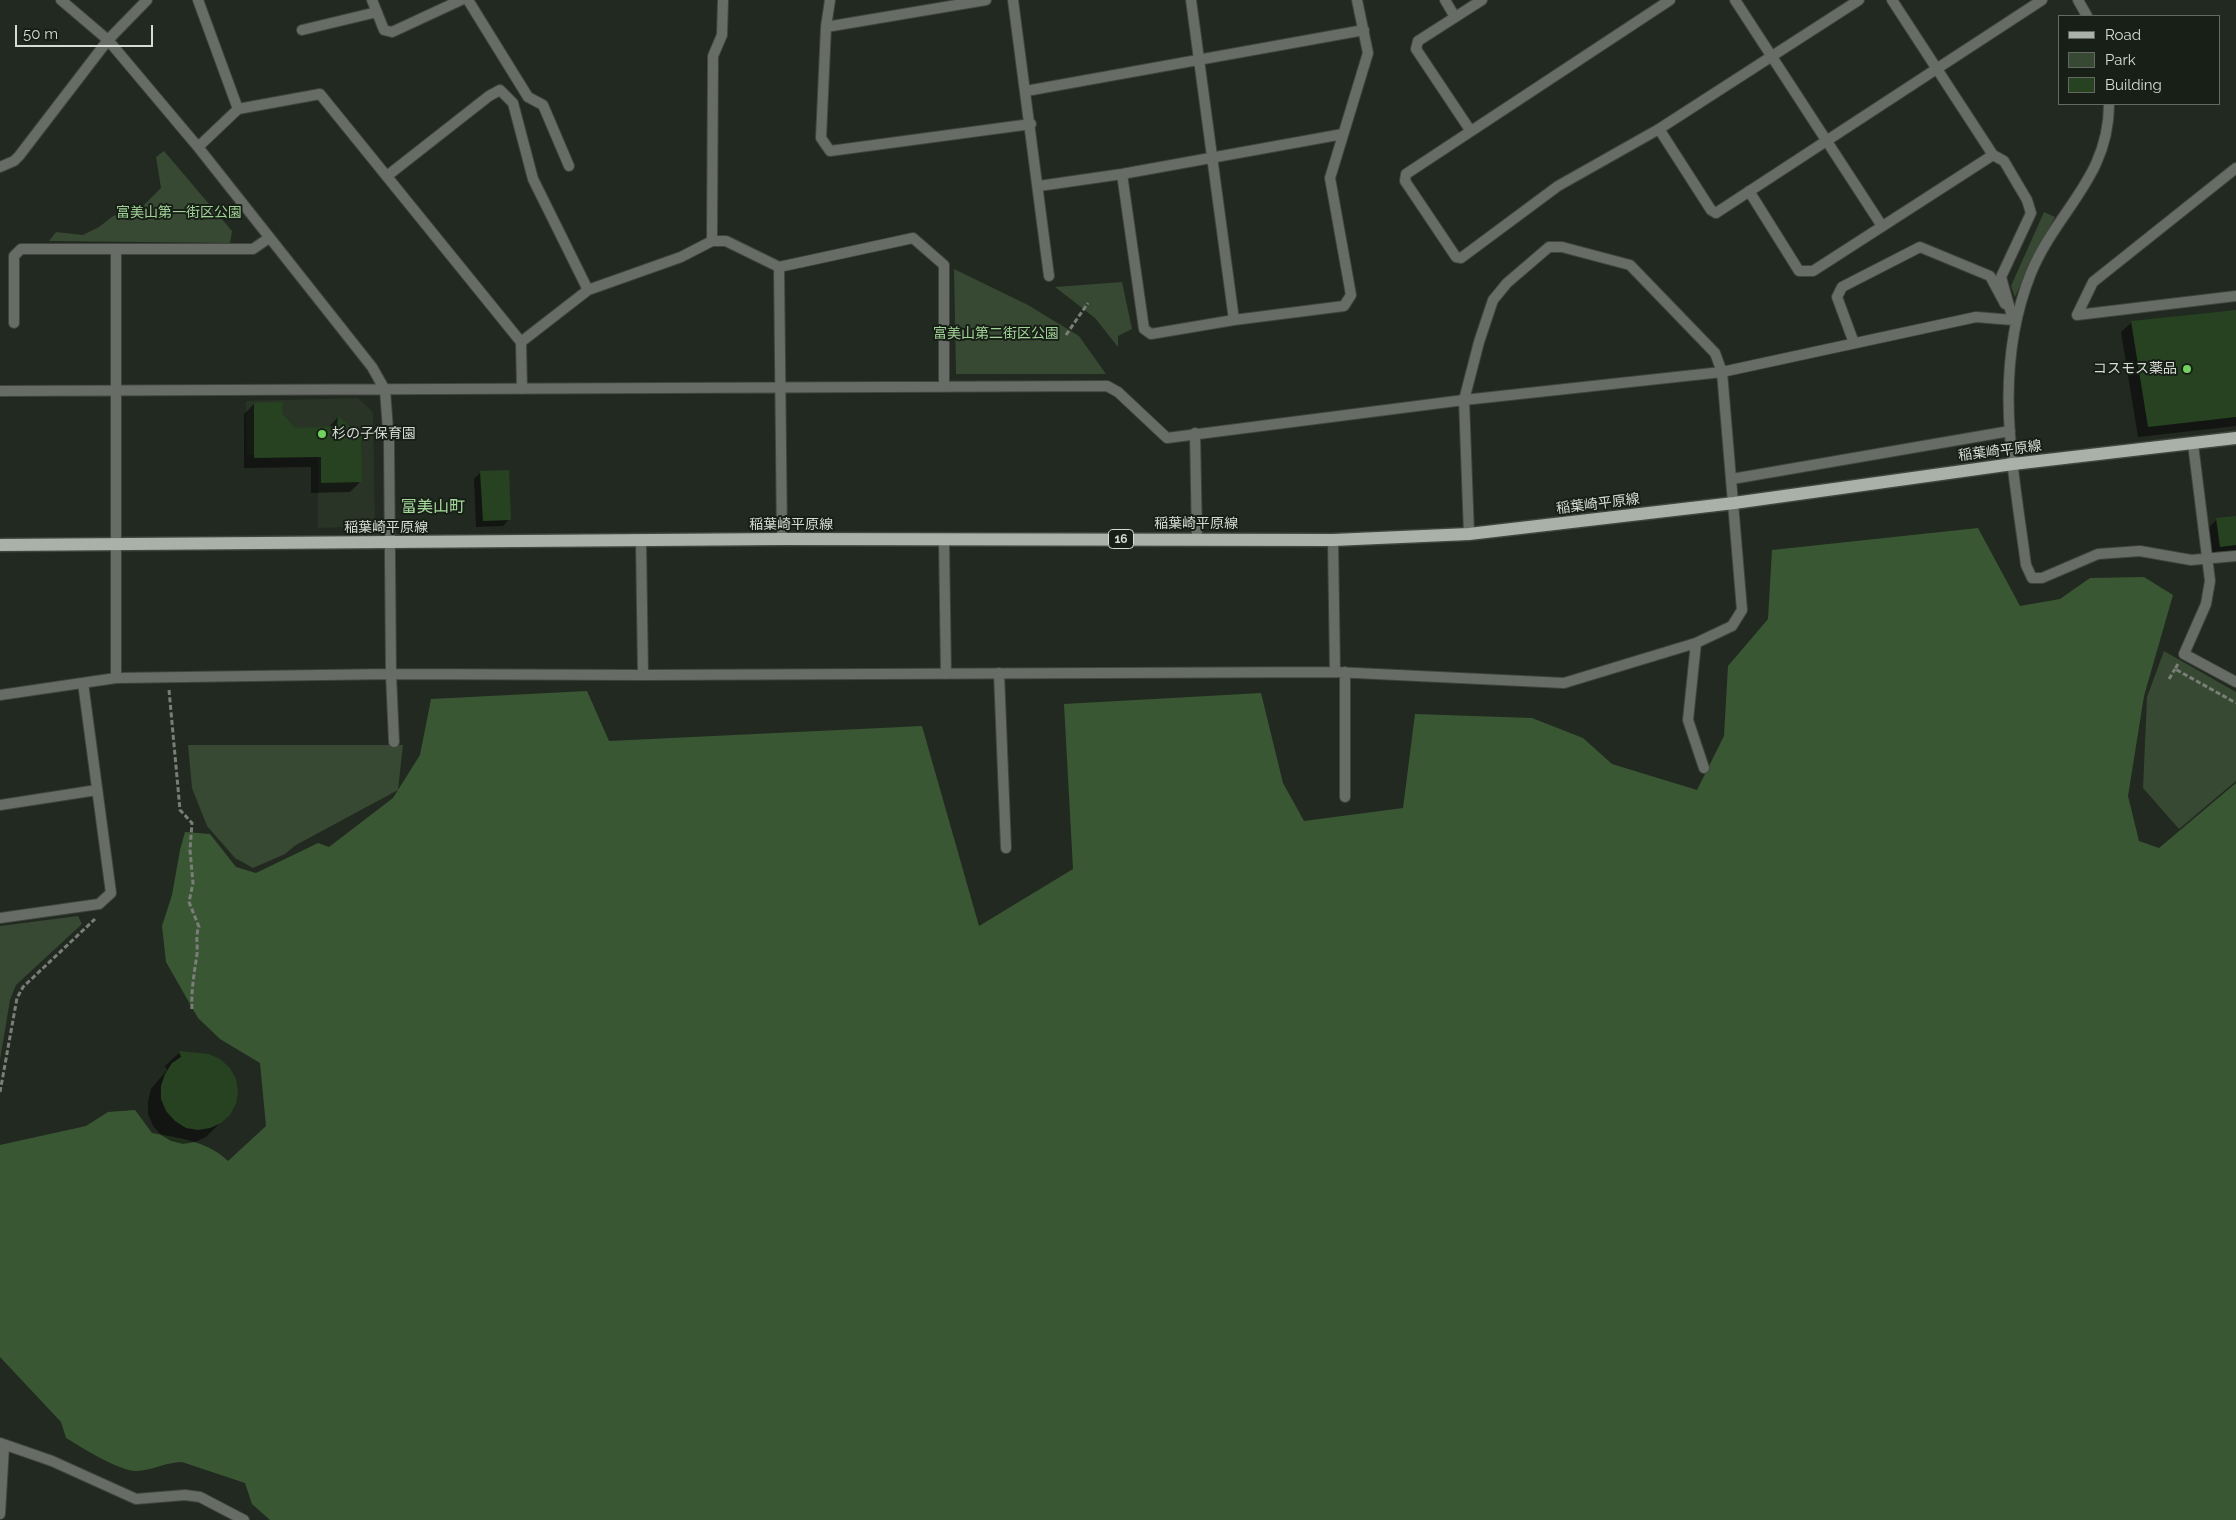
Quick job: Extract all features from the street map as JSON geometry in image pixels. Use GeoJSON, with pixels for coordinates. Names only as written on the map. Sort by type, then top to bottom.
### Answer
{"type":"FeatureCollection","features":[{"type":"Feature","properties":{"kind":"main road","name":"稲葉崎平原線"},"geometry":{"type":"LineString","coordinates":[[0,545],[782,539],[1197,538],[1333,540],[1469,534],[1734,503],[2013,464],[2236,438]]}},
{"type":"Feature","properties":{"kind":"street"},"geometry":{"type":"LineString","coordinates":[[61,0],[108,40],[198,147],[372,367],[385,390],[389,443],[391,674],[394,742]]}},
{"type":"Feature","properties":{"kind":"street"},"geometry":{"type":"LineString","coordinates":[[0,167],[14,161],[19,156],[108,40],[147,0]]}},
{"type":"Feature","properties":{"kind":"street"},"geometry":{"type":"LineString","coordinates":[[198,0],[238,109]]}},
{"type":"Feature","properties":{"kind":"street"},"geometry":{"type":"LineString","coordinates":[[372,0],[384,30],[392,32],[460,0]]}},
{"type":"Feature","properties":{"kind":"street"},"geometry":{"type":"LineString","coordinates":[[468,0],[528,97],[543,105],[569,166]]}},
{"type":"Feature","properties":{"kind":"street"},"geometry":{"type":"LineString","coordinates":[[712,241],[713,56],[722,35],[723,0]]}},
{"type":"Feature","properties":{"kind":"street"},"geometry":{"type":"LineString","coordinates":[[830,0],[826,27],[821,138],[830,151],[1031,124]]}},
{"type":"Feature","properties":{"kind":"street"},"geometry":{"type":"LineString","coordinates":[[826,27],[986,0]]}},
{"type":"Feature","properties":{"kind":"street"},"geometry":{"type":"LineString","coordinates":[[1013,0],[1031,124],[1049,276]]}},
{"type":"Feature","properties":{"kind":"street"},"geometry":{"type":"LineString","coordinates":[[1190,0],[1234,320]]}},
{"type":"Feature","properties":{"kind":"street"},"geometry":{"type":"LineString","coordinates":[[1122,174],[1144,329],[1151,334],[1234,320],[1344,306],[1351,296],[1330,178],[1368,53],[1357,0]]}},
{"type":"Feature","properties":{"kind":"street"},"geometry":{"type":"LineString","coordinates":[[1445,0],[1455,17]]}},
{"type":"Feature","properties":{"kind":"street"},"geometry":{"type":"LineString","coordinates":[[1470,130],[1416,49],[1418,41],[1482,0]]}},
{"type":"Feature","properties":{"kind":"street"},"geometry":{"type":"LineString","coordinates":[[1670,0],[1470,130],[1406,174],[1405,180],[1456,257],[1461,258],[1558,186],[1659,129],[1859,0]]}},
{"type":"Feature","properties":{"kind":"street"},"geometry":{"type":"LineString","coordinates":[[1734,0],[1882,226]]}},
{"type":"Feature","properties":{"kind":"street"},"geometry":{"type":"LineString","coordinates":[[1892,0],[1993,155],[2004,161],[2028,200],[2031,212],[2001,277],[2013,320]]}},
{"type":"Feature","properties":{"kind":"street"},"geometry":{"type":"LineString","coordinates":[[1659,129],[1711,210],[1716,213],[2042,0]]}},
{"type":"Feature","properties":{"kind":"street"},"geometry":{"type":"LineString","coordinates":[[2078,0],[2087,15]]}},
{"type":"Feature","properties":{"kind":"street"},"geometry":{"type":"LineString","coordinates":[[302,30],[377,12]]}},
{"type":"Feature","properties":{"kind":"street"},"geometry":{"type":"LineString","coordinates":[[1026,91],[1364,30]]}},
{"type":"Feature","properties":{"kind":"street"},"geometry":{"type":"LineString","coordinates":[[387,176],[489,96],[500,90],[512,103],[533,180],[588,290]]}},
{"type":"Feature","properties":{"kind":"street"},"geometry":{"type":"LineString","coordinates":[[198,147],[238,109],[320,94],[521,342],[522,389]]}},
{"type":"Feature","properties":{"kind":"street"},"geometry":{"type":"LineString","coordinates":[[2109,105],[2103,148],[2087,185],[2049,237],[2032,273],[2016,319],[2008,372],[2010,431],[2026,566],[2032,578],[2042,578],[2098,554],[2140,551],[2191,560],[2208,560],[2236,556]]}},
{"type":"Feature","properties":{"kind":"street"},"geometry":{"type":"LineString","coordinates":[[1039,186],[1122,174],[1343,134]]}},
{"type":"Feature","properties":{"kind":"street"},"geometry":{"type":"LineString","coordinates":[[1749,191],[1799,271],[1813,271],[1993,155]]}},
{"type":"Feature","properties":{"kind":"street"},"geometry":{"type":"LineString","coordinates":[[2236,168],[2093,282],[2077,315],[2236,296]]}},
{"type":"Feature","properties":{"kind":"street"},"geometry":{"type":"LineString","coordinates":[[14,323],[14,256],[21,249],[254,249],[269,238]]}},
{"type":"Feature","properties":{"kind":"street"},"geometry":{"type":"LineString","coordinates":[[521,342],[588,290],[682,257],[712,241],[726,241],[779,267],[913,238],[944,265],[944,387]]}},
{"type":"Feature","properties":{"kind":"street"},"geometry":{"type":"LineString","coordinates":[[0,695],[116,678],[391,674],[643,675],[1340,672],[1564,683],[1696,644],[1732,626],[1742,610],[1722,372],[1715,353],[1630,265],[1562,247],[1549,247],[1507,283],[1493,300],[1479,342],[1464,400],[1469,534]]}},
{"type":"Feature","properties":{"kind":"street"},"geometry":{"type":"LineString","coordinates":[[1854,343],[1837,298],[1842,287],[1920,247],[1990,276],[2013,320]]}},
{"type":"Feature","properties":{"kind":"street"},"geometry":{"type":"LineString","coordinates":[[116,250],[118,544],[116,678]]}},
{"type":"Feature","properties":{"kind":"street"},"geometry":{"type":"LineString","coordinates":[[779,267],[782,539]]}},
{"type":"Feature","properties":{"kind":"street"},"geometry":{"type":"LineString","coordinates":[[0,391],[1107,386],[1118,392],[1168,438],[1464,400],[1722,372],[1976,317],[2013,320]]}},
{"type":"Feature","properties":{"kind":"street"},"geometry":{"type":"LineString","coordinates":[[1732,479],[2010,431]]}},
{"type":"Feature","properties":{"kind":"street"},"geometry":{"type":"LineString","coordinates":[[1195,434],[1197,538]]}},
{"type":"Feature","properties":{"kind":"street"},"geometry":{"type":"LineString","coordinates":[[2193,444],[2210,581],[2206,604],[2184,654],[2236,682]]}},
{"type":"Feature","properties":{"kind":"street"},"geometry":{"type":"LineString","coordinates":[[944,540],[946,674]]}},
{"type":"Feature","properties":{"kind":"street"},"geometry":{"type":"LineString","coordinates":[[1333,540],[1346,797]]}},
{"type":"Feature","properties":{"kind":"street"},"geometry":{"type":"LineString","coordinates":[[642,541],[643,675]]}},
{"type":"Feature","properties":{"kind":"street"},"geometry":{"type":"LineString","coordinates":[[1696,644],[1688,720],[1704,768]]}},
{"type":"Feature","properties":{"kind":"street"},"geometry":{"type":"LineString","coordinates":[[999,674],[1006,848]]}},
{"type":"Feature","properties":{"kind":"street"},"geometry":{"type":"LineString","coordinates":[[0,918],[99,904],[111,893],[83,683]]}},
{"type":"Feature","properties":{"kind":"street"},"geometry":{"type":"LineString","coordinates":[[0,805],[97,790]]}},
{"type":"Feature","properties":{"kind":"street"},"geometry":{"type":"LineString","coordinates":[[0,1514],[2,1444],[52,1461],[136,1499],[185,1495],[200,1497],[244,1520]]}},
{"type":"Feature","properties":{"kind":"path"},"geometry":{"type":"LineString","coordinates":[[1066,335],[1088,303]]}},
{"type":"Feature","properties":{"kind":"path"},"geometry":{"type":"LineString","coordinates":[[2169,679],[2176,669]]}},
{"type":"Feature","properties":{"kind":"path"},"geometry":{"type":"LineString","coordinates":[[168,677],[180,810],[192,823],[190,850],[193,883],[189,902],[200,926],[196,932],[197,953],[191,987],[192,1011]]}},
{"type":"Feature","properties":{"kind":"path"},"geometry":{"type":"LineString","coordinates":[[0,1092],[17,998],[23,987],[100,914],[99,904]]}},
{"type":"Feature","properties":{"kind":"shaded area"},"geometry":{"type":"Polygon","coordinates":[[[358,398],[373,412],[375,526],[318,528],[318,456],[247,455],[246,401],[358,398]]]}},
{"type":"Feature","properties":{"kind":"green space","name":"富美山第一街区公園"},"geometry":{"type":"Polygon","coordinates":[[[164,151],[232,231],[230,243],[49,241],[56,232],[83,235],[99,227],[113,216],[141,208],[161,188],[156,157],[164,151]]]}},
{"type":"Feature","properties":{"kind":"green space"},"geometry":{"type":"Polygon","coordinates":[[[2044,212],[2055,217],[2031,261],[2015,297],[2011,286],[2044,212]]]}},
{"type":"Feature","properties":{"kind":"green space","name":"富美山第二街区公園"},"geometry":{"type":"Polygon","coordinates":[[[954,269],[1028,305],[1079,336],[1106,374],[956,374],[954,269]]]}},
{"type":"Feature","properties":{"kind":"green space","name":"富美山第二街区公園"},"geometry":{"type":"Polygon","coordinates":[[[1122,282],[1132,329],[1118,336],[1118,347],[1095,318],[1055,287],[1122,282]]]}},
{"type":"Feature","properties":{"kind":"green space"},"geometry":{"type":"Polygon","coordinates":[[[1978,528],[2020,606],[2060,599],[2090,578],[2144,577],[2173,595],[2144,696],[2128,796],[2139,841],[2159,848],[2236,783],[2236,1520],[270,1520],[252,1504],[245,1483],[182,1462],[170,1463],[142,1471],[129,1470],[110,1463],[66,1438],[61,1422],[0,1357],[0,1145],[86,1126],[108,1112],[135,1110],[152,1133],[193,1141],[220,1154],[228,1161],[266,1126],[260,1063],[220,1039],[198,1018],[166,962],[162,926],[172,895],[185,832],[210,834],[236,867],[256,873],[318,843],[329,847],[393,798],[420,755],[431,699],[587,691],[609,741],[922,726],[979,926],[1073,869],[1064,704],[1261,693],[1283,783],[1304,821],[1403,808],[1415,714],[1532,718],[1583,738],[1612,764],[1697,790],[1724,736],[1728,666],[1768,619],[1772,550],[1978,528]]]}},
{"type":"Feature","properties":{"kind":"green space"},"geometry":{"type":"Polygon","coordinates":[[[2164,651],[2236,692],[2236,781],[2179,829],[2143,788],[2147,697],[2164,651]]]}},
{"type":"Feature","properties":{"kind":"green space"},"geometry":{"type":"Polygon","coordinates":[[[188,745],[403,745],[398,790],[296,845],[285,854],[253,868],[235,858],[207,826],[192,788],[188,745]]]}},
{"type":"Feature","properties":{"kind":"green space"},"geometry":{"type":"Polygon","coordinates":[[[78,916],[82,924],[16,985],[10,1000],[0,1060],[0,926],[78,916]]]}},
{"type":"Feature","properties":{"kind":"building","name":"コスモス薬品"},"geometry":{"type":"Polygon","coordinates":[[[2236,310],[2236,417],[2148,427],[2131,321],[2236,310]]]}},
{"type":"Feature","properties":{"kind":"building"},"geometry":{"type":"Polygon","coordinates":[[[283,402],[282,413],[295,428],[337,426],[338,416],[361,436],[362,482],[321,483],[321,457],[254,458],[254,403],[283,402]]]}},
{"type":"Feature","properties":{"kind":"building"},"geometry":{"type":"Polygon","coordinates":[[[509,470],[511,520],[483,521],[480,471],[509,470]]]}},
{"type":"Feature","properties":{"kind":"building"},"geometry":{"type":"Polygon","coordinates":[[[2236,516],[2236,545],[2220,547],[2216,518],[2236,516]]]}},
{"type":"Feature","properties":{"kind":"building"},"geometry":{"type":"Polygon","coordinates":[[[179,1051],[209,1054],[220,1059],[230,1068],[236,1079],[238,1092],[236,1104],[230,1115],[221,1123],[210,1128],[198,1130],[186,1128],[175,1121],[166,1111],[161,1099],[161,1086],[165,1074],[172,1063],[181,1057],[179,1051]]]}},
{"type":"Feature","properties":{"kind":"place","name":"コスモス薬品"},"geometry":{"type":"Point","coordinates":[2187,369]}},
{"type":"Feature","properties":{"kind":"place","name":"杉の子保育園"},"geometry":{"type":"Point","coordinates":[322,434]}},
{"type":"Feature","properties":{"kind":"district","name":"富美山町"},"geometry":{"type":"Point","coordinates":[433,507]}}]}
